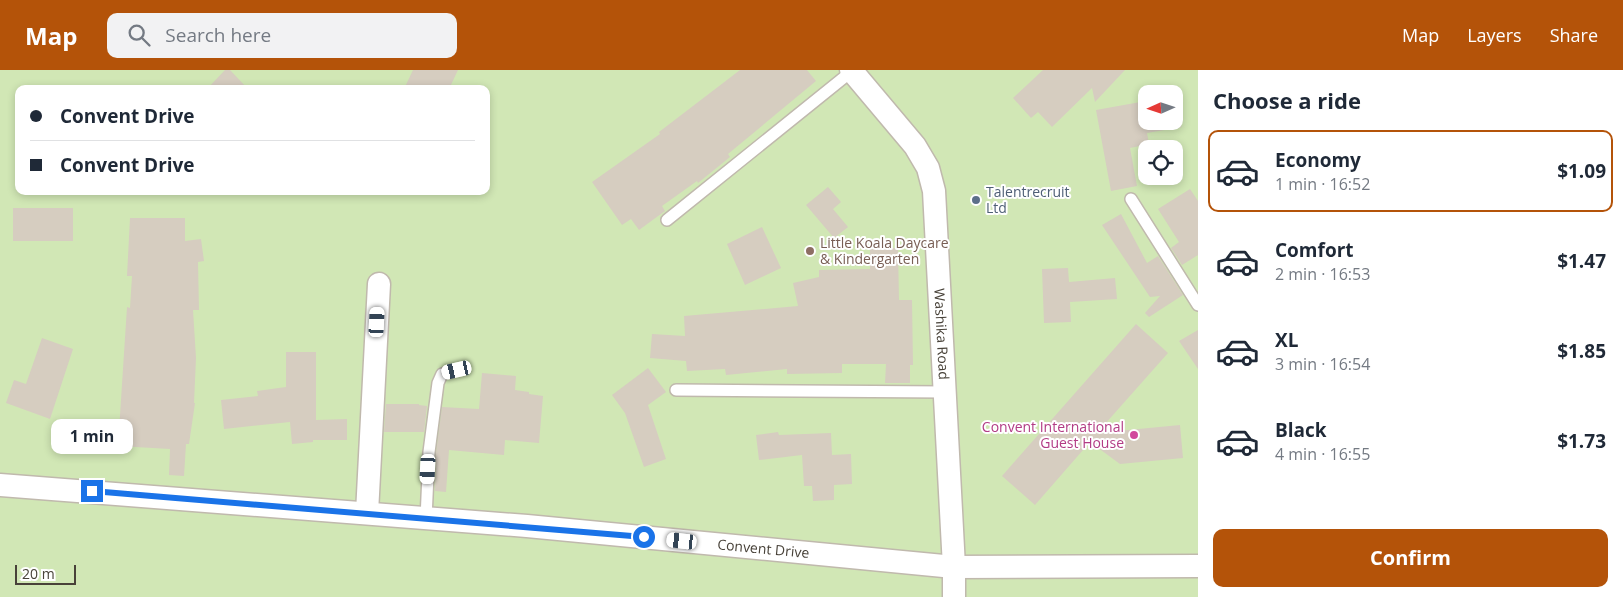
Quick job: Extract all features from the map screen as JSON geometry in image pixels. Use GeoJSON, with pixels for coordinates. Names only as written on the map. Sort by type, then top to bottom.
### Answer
{"type":"FeatureCollection","features":[{"type":"Feature","properties":{"kind":"street","name":"Washika Road"},"geometry":{"type":"LineString","coordinates":[[851,71],[915,146],[928,168],[934,192],[954,597]]}},
{"type":"Feature","properties":{"kind":"street"},"geometry":{"type":"LineString","coordinates":[[367,513],[379,284]]}},
{"type":"Feature","properties":{"kind":"street","name":"Convent Drive"},"geometry":{"type":"LineString","coordinates":[[0,485],[367,513],[426,520],[537,527],[954,567],[1198,566]]}},
{"type":"Feature","properties":{"kind":"lane"},"geometry":{"type":"LineString","coordinates":[[667,220],[851,71]]}},
{"type":"Feature","properties":{"kind":"lane"},"geometry":{"type":"LineString","coordinates":[[1131,199],[1198,305]]}},
{"type":"Feature","properties":{"kind":"lane"},"geometry":{"type":"LineString","coordinates":[[426,520],[429,452],[438,383],[442,374],[457,370]]}},
{"type":"Feature","properties":{"kind":"lane"},"geometry":{"type":"LineString","coordinates":[[676,390],[945,392]]}},
{"type":"Feature","properties":{"kind":"green space"},"geometry":{"type":"Polygon","coordinates":[[[0,70],[1198,70],[1198,597],[0,597],[0,70]]]}},
{"type":"Feature","properties":{"kind":"building"},"geometry":{"type":"Polygon","coordinates":[[[225,70],[230,70],[244,85],[211,85],[225,70]]]}},
{"type":"Feature","properties":{"kind":"building"},"geometry":{"type":"Polygon","coordinates":[[[413,70],[458,70],[451,85],[406,85],[413,70]]]}},
{"type":"Feature","properties":{"kind":"building"},"geometry":{"type":"Polygon","coordinates":[[[740,70],[807,70],[816,81],[728,154],[730,157],[698,183],[697,181],[662,206],[665,211],[639,230],[631,219],[622,225],[592,182],[660,134],[659,132],[740,70]]]}},
{"type":"Feature","properties":{"kind":"building"},"geometry":{"type":"Polygon","coordinates":[[[1043,70],[1125,70],[1095,102],[1092,88],[1052,127],[1038,112],[1031,118],[1013,98],[1043,70]]]}},
{"type":"Feature","properties":{"kind":"building"},"geometry":{"type":"Polygon","coordinates":[[[1138,102],[1138,130],[1164,130],[1147,133],[1148,140],[1138,140],[1138,146],[1130,148],[1137,186],[1111,191],[1096,110],[1138,102]]]}},
{"type":"Feature","properties":{"kind":"building"},"geometry":{"type":"Polygon","coordinates":[[[828,187],[841,202],[833,209],[848,227],[834,238],[806,205],[828,187]]]}},
{"type":"Feature","properties":{"kind":"building"},"geometry":{"type":"Polygon","coordinates":[[[1190,189],[1198,201],[1198,255],[1182,265],[1171,248],[1179,242],[1158,209],[1190,189]]]}},
{"type":"Feature","properties":{"kind":"building"},"geometry":{"type":"Polygon","coordinates":[[[13,208],[73,208],[73,241],[13,241],[13,208]]]}},
{"type":"Feature","properties":{"kind":"building"},"geometry":{"type":"Polygon","coordinates":[[[1121,214],[1147,263],[1158,256],[1183,295],[1149,317],[1145,313],[1160,296],[1150,297],[1102,225],[1121,214]]]}},
{"type":"Feature","properties":{"kind":"building"},"geometry":{"type":"Polygon","coordinates":[[[130,218],[185,218],[185,241],[201,239],[204,261],[198,262],[199,310],[193,310],[196,358],[195,403],[189,444],[186,444],[184,476],[169,475],[170,449],[118,446],[127,307],[130,308],[132,276],[127,276],[130,218]]]}},
{"type":"Feature","properties":{"kind":"building"},"geometry":{"type":"Polygon","coordinates":[[[762,227],[781,268],[745,285],[727,244],[762,227]]]}},
{"type":"Feature","properties":{"kind":"building"},"geometry":{"type":"Polygon","coordinates":[[[870,248],[898,248],[899,300],[912,300],[913,365],[910,365],[910,383],[885,383],[886,364],[842,364],[842,373],[787,374],[787,369],[726,375],[725,369],[687,371],[686,361],[650,358],[652,334],[685,336],[684,316],[798,306],[793,283],[819,277],[819,270],[870,269],[870,248]]]}},
{"type":"Feature","properties":{"kind":"building"},"geometry":{"type":"Polygon","coordinates":[[[1068,268],[1069,282],[1115,278],[1117,299],[1070,302],[1071,322],[1044,323],[1042,269],[1068,268]]]}},
{"type":"Feature","properties":{"kind":"building"},"geometry":{"type":"Polygon","coordinates":[[[1136,324],[1168,353],[1097,433],[1180,425],[1183,458],[1120,464],[1090,442],[1035,505],[1002,476],[1136,324]]]}},
{"type":"Feature","properties":{"kind":"building"},"geometry":{"type":"Polygon","coordinates":[[[1198,330],[1198,369],[1179,341],[1198,330]]]}},
{"type":"Feature","properties":{"kind":"building"},"geometry":{"type":"Polygon","coordinates":[[[42,338],[73,349],[50,419],[6,403],[14,380],[26,384],[42,338]]]}},
{"type":"Feature","properties":{"kind":"building"},"geometry":{"type":"Polygon","coordinates":[[[286,352],[316,352],[316,420],[347,419],[347,440],[313,440],[313,442],[292,444],[290,422],[224,429],[221,400],[258,396],[257,391],[286,387],[286,352]]]}},
{"type":"Feature","properties":{"kind":"building"},"geometry":{"type":"Polygon","coordinates":[[[648,368],[666,392],[648,405],[666,459],[644,467],[625,413],[612,395],[648,368]]]}},
{"type":"Feature","properties":{"kind":"building"},"geometry":{"type":"Polygon","coordinates":[[[482,373],[516,376],[515,390],[543,396],[539,443],[505,440],[504,455],[449,450],[446,492],[435,491],[436,453],[442,407],[479,409],[482,373]]]}},
{"type":"Feature","properties":{"kind":"building"},"geometry":{"type":"Polygon","coordinates":[[[386,404],[419,404],[427,406],[424,432],[384,432],[386,404]]]}},
{"type":"Feature","properties":{"kind":"building"},"geometry":{"type":"Polygon","coordinates":[[[778,432],[779,435],[831,433],[832,455],[851,454],[852,484],[834,485],[834,500],[813,501],[812,486],[804,486],[802,455],[759,460],[756,435],[778,432]]]}},
{"type":"Feature","properties":{"kind":"place","name":"Talentrecruit Ltd"},"geometry":{"type":"Point","coordinates":[976,200]}},
{"type":"Feature","properties":{"kind":"place","name":"Little Koala Daycare & Kindergarten"},"geometry":{"type":"Point","coordinates":[810,251]}},
{"type":"Feature","properties":{"kind":"place","name":"Convent International Guest House"},"geometry":{"type":"Point","coordinates":[1134,435]}},
{"type":"Feature","properties":{"kind":"route"},"geometry":{"type":"LineString","coordinates":[[92,491],[644,537]]}}]}
